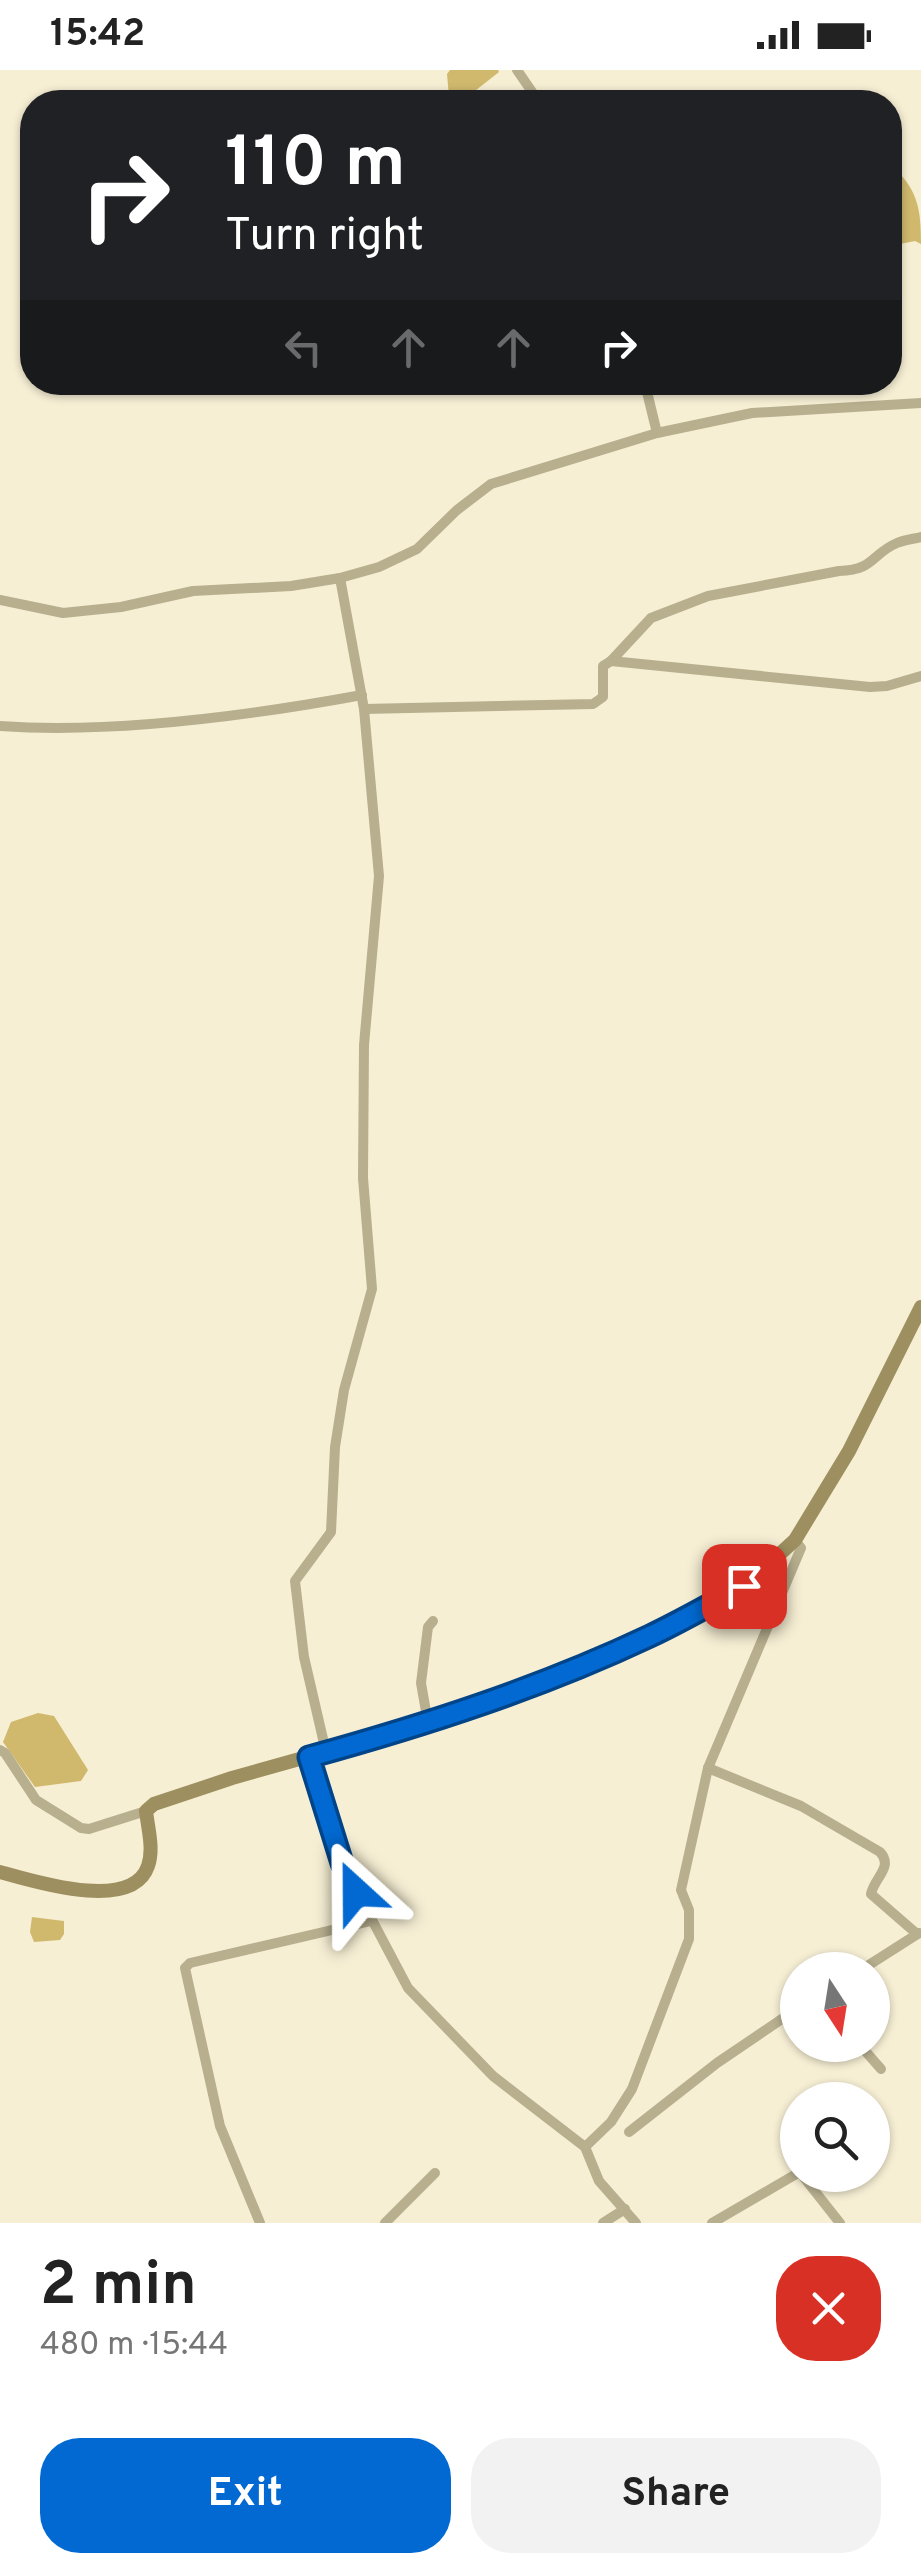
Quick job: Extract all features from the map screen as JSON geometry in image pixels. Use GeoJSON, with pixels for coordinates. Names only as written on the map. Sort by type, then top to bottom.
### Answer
{"type":"FeatureCollection","features":[{"type":"Feature","properties":{"kind":"main road"},"geometry":{"type":"LineString","coordinates":[[0,1872],[49,1886],[92,1891],[128,1886],[148,1870],[151,1850],[146,1811],[154,1804],[428,1723],[499,1698],[650,1636],[744,1586],[794,1540],[848,1451],[921,1307]]}},
{"type":"Feature","properties":{"kind":"street"},"geometry":{"type":"LineString","coordinates":[[648,395],[657,433]]}},
{"type":"Feature","properties":{"kind":"street"},"geometry":{"type":"LineString","coordinates":[[0,600],[63,613],[194,591],[291,586],[340,578],[418,550],[457,510],[491,484],[657,433],[752,413],[921,404]]}},
{"type":"Feature","properties":{"kind":"street"},"geometry":{"type":"LineString","coordinates":[[364,709],[593,704],[602,697],[602,666],[651,618],[708,596],[857,570],[895,544],[921,537]]}},
{"type":"Feature","properties":{"kind":"street"},"geometry":{"type":"LineString","coordinates":[[326,1752],[304,1657],[295,1582],[331,1532],[335,1446],[344,1390],[372,1289],[363,1178],[364,1045],[379,876],[364,709],[340,578]]}},
{"type":"Feature","properties":{"kind":"street"},"geometry":{"type":"LineString","coordinates":[[610,661],[870,687],[921,676]]}},
{"type":"Feature","properties":{"kind":"street"},"geometry":{"type":"LineString","coordinates":[[0,726],[63,731],[287,709],[362,695]]}},
{"type":"Feature","properties":{"kind":"street"},"geometry":{"type":"LineString","coordinates":[[585,2146],[611,2122],[632,2090],[689,1940],[689,1910],[681,1890],[708,1768],[801,1548],[794,1540]]}},
{"type":"Feature","properties":{"kind":"street"},"geometry":{"type":"LineString","coordinates":[[428,1723],[420,1683],[428,1627],[433,1621]]}},
{"type":"Feature","properties":{"kind":"street"},"geometry":{"type":"LineString","coordinates":[[0,1750],[36,1800],[81,1828],[146,1811]]}},
{"type":"Feature","properties":{"kind":"street"},"geometry":{"type":"LineString","coordinates":[[309,1757],[342,1863],[408,1988],[493,2076],[585,2146],[598,2181],[636,2223]]}},
{"type":"Feature","properties":{"kind":"street"},"geometry":{"type":"LineString","coordinates":[[708,1768],[801,1806],[886,1858],[871,1894],[875,1901],[919,1932],[888,1952]]}},
{"type":"Feature","properties":{"kind":"street"},"geometry":{"type":"LineString","coordinates":[[260,2223],[220,2126],[184,1968],[371,1921]]}},
{"type":"Feature","properties":{"kind":"street"},"geometry":{"type":"LineString","coordinates":[[629,2132],[780,2020]]}},
{"type":"Feature","properties":{"kind":"street"},"geometry":{"type":"LineString","coordinates":[[875,2062],[880,2068]]}},
{"type":"Feature","properties":{"kind":"street"},"geometry":{"type":"LineString","coordinates":[[385,2223],[435,2173]]}},
{"type":"Feature","properties":{"kind":"street"},"geometry":{"type":"LineString","coordinates":[[712,2223],[780,2185]]}},
{"type":"Feature","properties":{"kind":"street"},"geometry":{"type":"LineString","coordinates":[[815,2192],[840,2223]]}},
{"type":"Feature","properties":{"kind":"street"},"geometry":{"type":"LineString","coordinates":[[603,2223],[624,2209]]}},
{"type":"Feature","properties":{"kind":"shaded area"},"geometry":{"type":"Polygon","coordinates":[[[450,70],[499,72],[476,90],[448,90],[450,70]]]}},
{"type":"Feature","properties":{"kind":"shaded area"},"geometry":{"type":"Polygon","coordinates":[[[902,178],[917,203],[921,244],[902,244],[902,178]]]}},
{"type":"Feature","properties":{"kind":"shaded area"},"geometry":{"type":"Polygon","coordinates":[[[38,1713],[54,1716],[88,1770],[81,1781],[35,1787],[3,1742],[11,1722],[38,1713]]]}},
{"type":"Feature","properties":{"kind":"shaded area"},"geometry":{"type":"Polygon","coordinates":[[[32,1917],[64,1921],[60,1940],[34,1942],[30,1932],[32,1917]]]}},
{"type":"Feature","properties":{"kind":"route"},"geometry":{"type":"LineString","coordinates":[[356,1892],[342,1863],[309,1757],[499,1698],[650,1636],[744,1586]]}}]}
